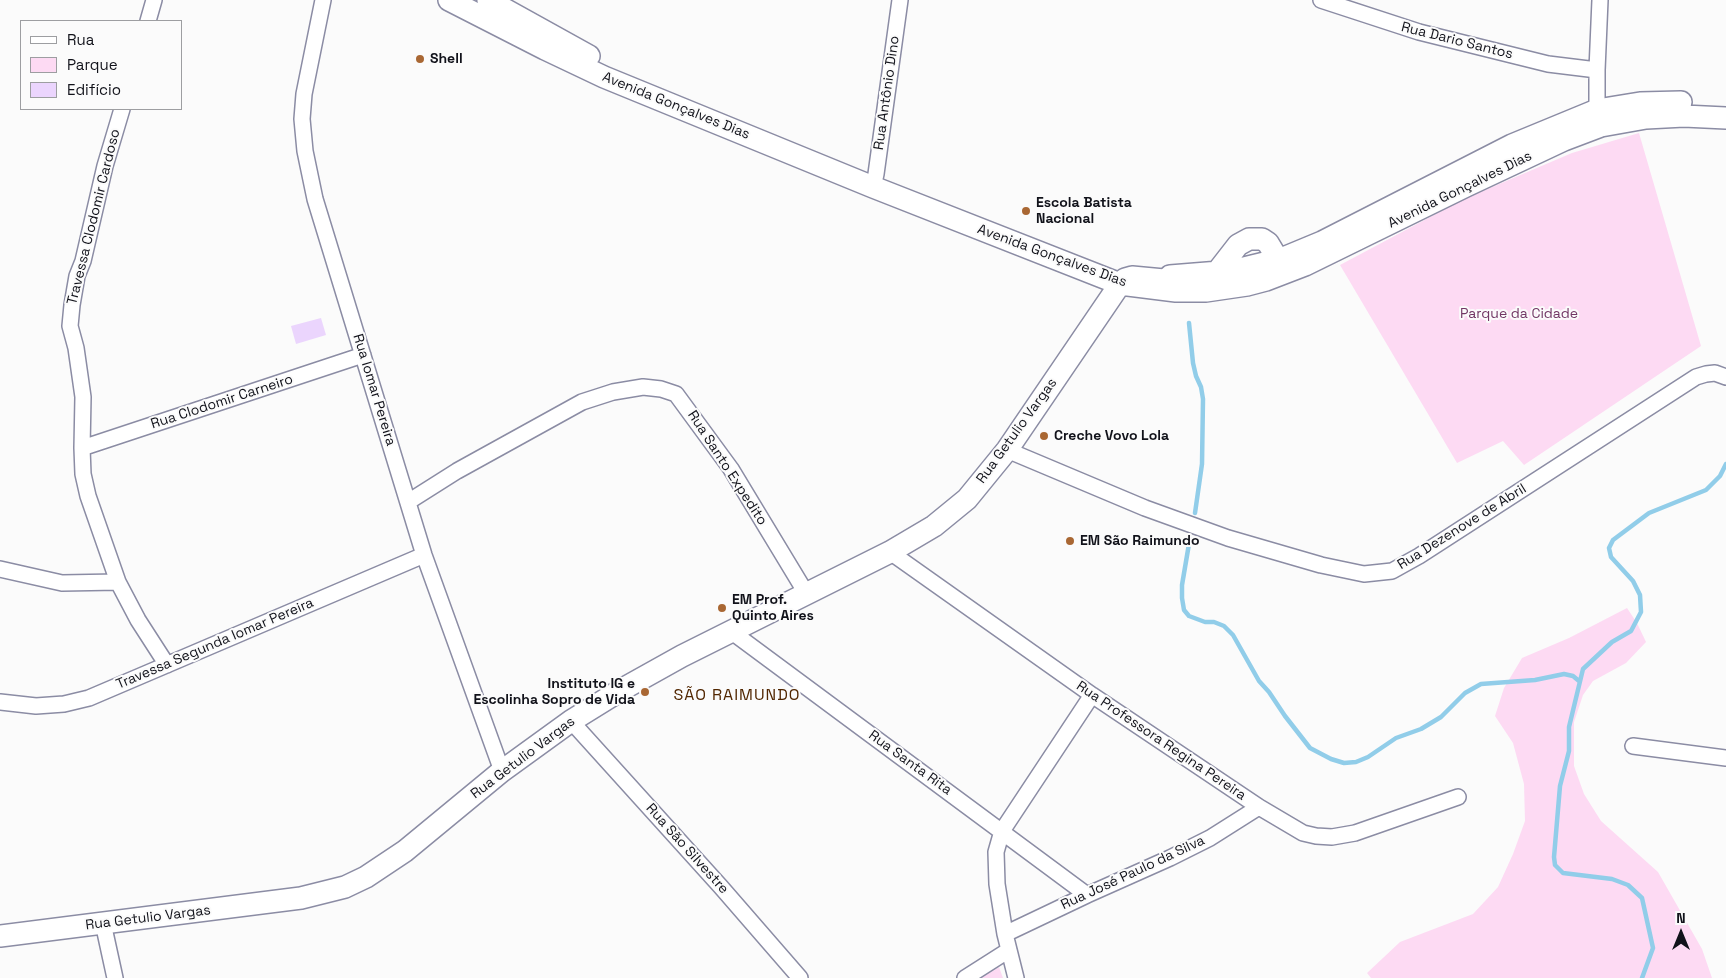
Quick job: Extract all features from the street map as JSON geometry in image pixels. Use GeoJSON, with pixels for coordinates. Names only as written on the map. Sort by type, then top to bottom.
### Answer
{"type":"FeatureCollection","features":[{"type":"Feature","properties":{"kind":"main road","name":"Avenida Gonçalves Dias"},"geometry":{"type":"LineString","coordinates":[[449,0],[604,77],[874,180],[1125,270],[1146,275],[1184,275],[1216,281],[1266,280],[1305,265],[1564,140],[1599,118],[1684,116],[1726,118]]}},
{"type":"Feature","properties":{"kind":"main road","name":"Avenida Gonçalves Dias"},"geometry":{"type":"LineString","coordinates":[[488,0],[598,60],[874,180],[1120,284],[1176,291],[1216,281],[1263,275],[1272,262],[1322,242],[1512,145],[1640,103],[1688,102],[1726,104]]}},
{"type":"Feature","properties":{"kind":"main road"},"geometry":{"type":"LineString","coordinates":[[1216,281],[1238,245],[1249,239],[1262,239],[1268,243],[1274,253],[1272,262]]}},
{"type":"Feature","properties":{"kind":"main road"},"geometry":{"type":"LineString","coordinates":[[1120,284],[1125,279],[1132,277],[1164,280],[1184,275]]}},
{"type":"Feature","properties":{"kind":"main road","name":"Rua Getulio Vargas"},"geometry":{"type":"LineString","coordinates":[[0,936],[292,899],[346,887],[366,877],[390,862],[502,771],[571,721],[621,690],[682,656],[890,552],[934,526],[967,499],[1007,450],[1120,284]]}},
{"type":"Feature","properties":{"kind":"street"},"geometry":{"type":"LineString","coordinates":[[148,20],[154,0]]}},
{"type":"Feature","properties":{"kind":"street","name":"Rua Iomar Pereira"},"geometry":{"type":"LineString","coordinates":[[323,0],[304,94],[302,119],[305,151],[315,199],[424,555],[502,771]]}},
{"type":"Feature","properties":{"kind":"street","name":"Rua Antônio Dino"},"geometry":{"type":"LineString","coordinates":[[874,180],[900,0]]}},
{"type":"Feature","properties":{"kind":"street","name":"Rua Dario Santos"},"geometry":{"type":"LineString","coordinates":[[1321,0],[1419,32],[1548,64],[1596,70]]}},
{"type":"Feature","properties":{"kind":"street"},"geometry":{"type":"LineString","coordinates":[[1599,118],[1596,70],[1600,0]]}},
{"type":"Feature","properties":{"kind":"street","name":"Travessa Clodomir Cardoso"},"geometry":{"type":"LineString","coordinates":[[122,110],[105,166],[72,305],[70,326],[76,348],[83,397],[83,474],[88,496],[118,582],[138,620],[167,665]]}},
{"type":"Feature","properties":{"kind":"street","name":"Rua Clodomir Carneiro"},"geometry":{"type":"LineString","coordinates":[[82,448],[363,355]]}},
{"type":"Feature","properties":{"kind":"street","name":"Rua Dezenove de Abril"},"geometry":{"type":"LineString","coordinates":[[1007,450],[1145,508],[1228,538],[1364,574],[1392,571],[1420,556],[1696,378],[1715,373],[1726,377]]}},
{"type":"Feature","properties":{"kind":"street","name":"Rua Santo Expedito"},"geometry":{"type":"LineString","coordinates":[[408,502],[465,467],[582,402],[613,392],[643,387],[661,389],[676,394],[731,469],[806,594]]}},
{"type":"Feature","properties":{"kind":"street","name":"Rua Professora Regina Pereira"},"geometry":{"type":"LineString","coordinates":[[890,552],[1092,695],[1259,807],[1304,833],[1332,838],[1355,833],[1458,797]]}},
{"type":"Feature","properties":{"kind":"street","name":"Travessa Segunda Iomar Pereira"},"geometry":{"type":"LineString","coordinates":[[0,702],[36,706],[64,704],[89,698],[424,555]]}},
{"type":"Feature","properties":{"kind":"street"},"geometry":{"type":"LineString","coordinates":[[0,569],[62,583],[118,582]]}},
{"type":"Feature","properties":{"kind":"street","name":"Rua Santa Rita"},"geometry":{"type":"LineString","coordinates":[[732,632],[1002,830],[1087,895]]}},
{"type":"Feature","properties":{"kind":"street"},"geometry":{"type":"LineString","coordinates":[[1016,978],[1005,934],[997,884],[996,852],[1002,830],[1092,695]]}},
{"type":"Feature","properties":{"kind":"street","name":"Rua São Silvestre"},"geometry":{"type":"LineString","coordinates":[[571,721],[721,887],[800,978]]}},
{"type":"Feature","properties":{"kind":"street"},"geometry":{"type":"LineString","coordinates":[[1633,746],[1726,758]]}},
{"type":"Feature","properties":{"kind":"street","name":"Rua José Paulo da Silva"},"geometry":{"type":"LineString","coordinates":[[1005,934],[1210,838],[1259,807]]}},
{"type":"Feature","properties":{"kind":"street"},"geometry":{"type":"LineString","coordinates":[[104,923],[115,978]]}},
{"type":"Feature","properties":{"kind":"street"},"geometry":{"type":"LineString","coordinates":[[965,978],[1009,950]]}},
{"type":"Feature","properties":{"kind":"green space","name":"Parque da Cidade"},"geometry":{"type":"Polygon","coordinates":[[[1639,133],[1701,346],[1524,465],[1503,441],[1457,463],[1340,265],[1464,199],[1572,153],[1639,133]]]}},
{"type":"Feature","properties":{"kind":"green space"},"geometry":{"type":"Polygon","coordinates":[[[1627,608],[1646,642],[1626,663],[1593,681],[1583,695],[1574,722],[1574,766],[1584,794],[1601,821],[1658,872],[1702,949],[1712,978],[1371,978],[1367,973],[1400,942],[1473,914],[1498,887],[1525,821],[1524,784],[1513,743],[1495,716],[1504,688],[1522,658],[1569,638],[1627,608]]]}},
{"type":"Feature","properties":{"kind":"green space"},"geometry":{"type":"Polygon","coordinates":[[[999,967],[1003,978],[981,978],[999,967]]]}},
{"type":"Feature","properties":{"kind":"building"},"geometry":{"type":"Polygon","coordinates":[[[321,318],[326,335],[296,344],[291,326],[321,318]]]}},
{"type":"Feature","properties":{"kind":"waterway"},"geometry":{"type":"LineString","coordinates":[[1189,323],[1193,363],[1203,399],[1202,464],[1195,513]]}},
{"type":"Feature","properties":{"kind":"waterway"},"geometry":{"type":"LineString","coordinates":[[1642,978],[1653,948],[1642,898],[1628,885],[1612,879],[1563,873],[1555,865],[1554,857],[1560,786],[1569,751],[1569,727],[1583,669],[1612,642],[1631,631],[1641,612],[1640,595],[1633,581],[1611,557],[1609,548],[1613,540],[1649,513],[1706,490],[1720,476],[1726,464]]}},
{"type":"Feature","properties":{"kind":"waterway"},"geometry":{"type":"LineString","coordinates":[[1190,538],[1182,585],[1184,610],[1189,616],[1224,626],[1233,635],[1259,681],[1310,748],[1331,759],[1344,763],[1356,762],[1368,757],[1396,738],[1421,729],[1441,717],[1465,693],[1481,684],[1535,680],[1564,674],[1573,676],[1579,681]]}},
{"type":"Feature","properties":{"kind":"place","name":"Shell"},"geometry":{"type":"Point","coordinates":[420,59]}},
{"type":"Feature","properties":{"kind":"place","name":"Escola Batista Nacional"},"geometry":{"type":"Point","coordinates":[1026,211]}},
{"type":"Feature","properties":{"kind":"place","name":"Creche Vovo Lola"},"geometry":{"type":"Point","coordinates":[1044,436]}},
{"type":"Feature","properties":{"kind":"place","name":"EM São Raimundo"},"geometry":{"type":"Point","coordinates":[1070,541]}},
{"type":"Feature","properties":{"kind":"place","name":"EM Prof. Quinto Aires"},"geometry":{"type":"Point","coordinates":[722,608]}},
{"type":"Feature","properties":{"kind":"place","name":"Instituto IG e Escolinha Sopro de Vida"},"geometry":{"type":"Point","coordinates":[645,692]}},
{"type":"Feature","properties":{"kind":"district","name":"SÃO RAIMUNDO"},"geometry":{"type":"Point","coordinates":[737,696]}}]}
